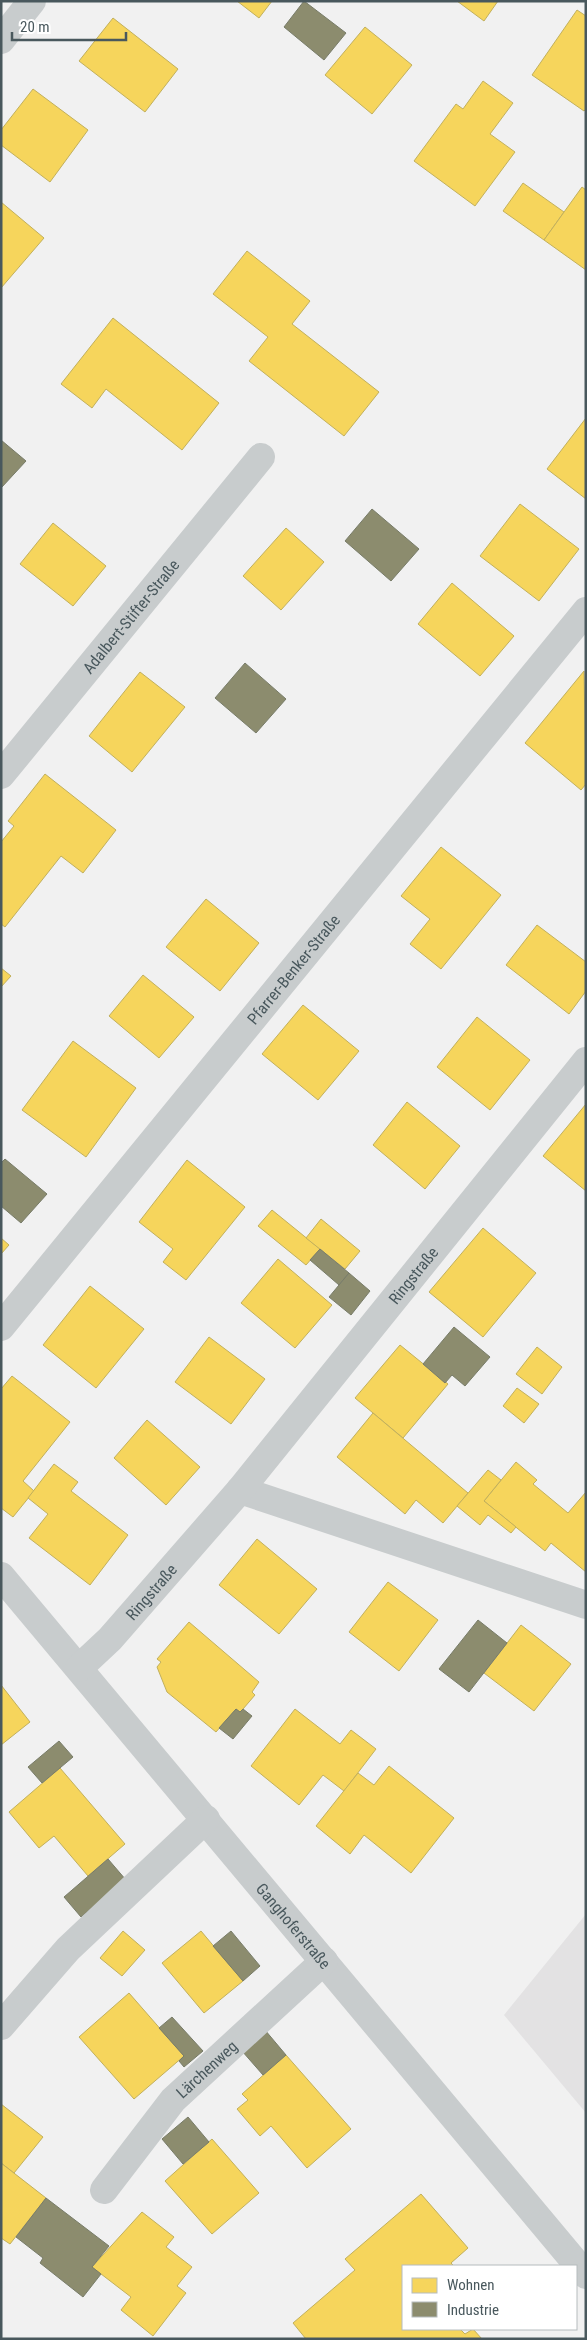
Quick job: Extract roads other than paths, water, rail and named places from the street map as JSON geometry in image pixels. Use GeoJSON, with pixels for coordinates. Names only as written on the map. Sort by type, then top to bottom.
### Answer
{"type":"FeatureCollection","features":[{"type":"Feature","properties":{"kind":"street"},"geometry":{"type":"LineString","coordinates":[[1,40],[32,1]]}},
{"type":"Feature","properties":{"kind":"street","name":"Adalbert-Stifter-Straße"},"geometry":{"type":"LineString","coordinates":[[1,775],[261,458]]}},
{"type":"Feature","properties":{"kind":"street","name":"Pfarrer-Benker-Straße"},"geometry":{"type":"LineString","coordinates":[[1,1327],[586,611]]}},
{"type":"Feature","properties":{"kind":"street","name":"Ringstraße"},"geometry":{"type":"LineString","coordinates":[[79,1668],[110,1639],[240,1490],[586,1061]]}},
{"type":"Feature","properties":{"kind":"street"},"geometry":{"type":"LineString","coordinates":[[240,1490],[586,1604]]}},
{"type":"Feature","properties":{"kind":"street","name":"Ganghoferstraße"},"geometry":{"type":"LineString","coordinates":[[1,1576],[586,2275]]}},
{"type":"Feature","properties":{"kind":"street"},"geometry":{"type":"LineString","coordinates":[[1,2026],[68,1949],[206,1819]]}},
{"type":"Feature","properties":{"kind":"street","name":"Lärchenweg"},"geometry":{"type":"LineString","coordinates":[[104,2190],[173,2100],[324,1961]]}}]}
